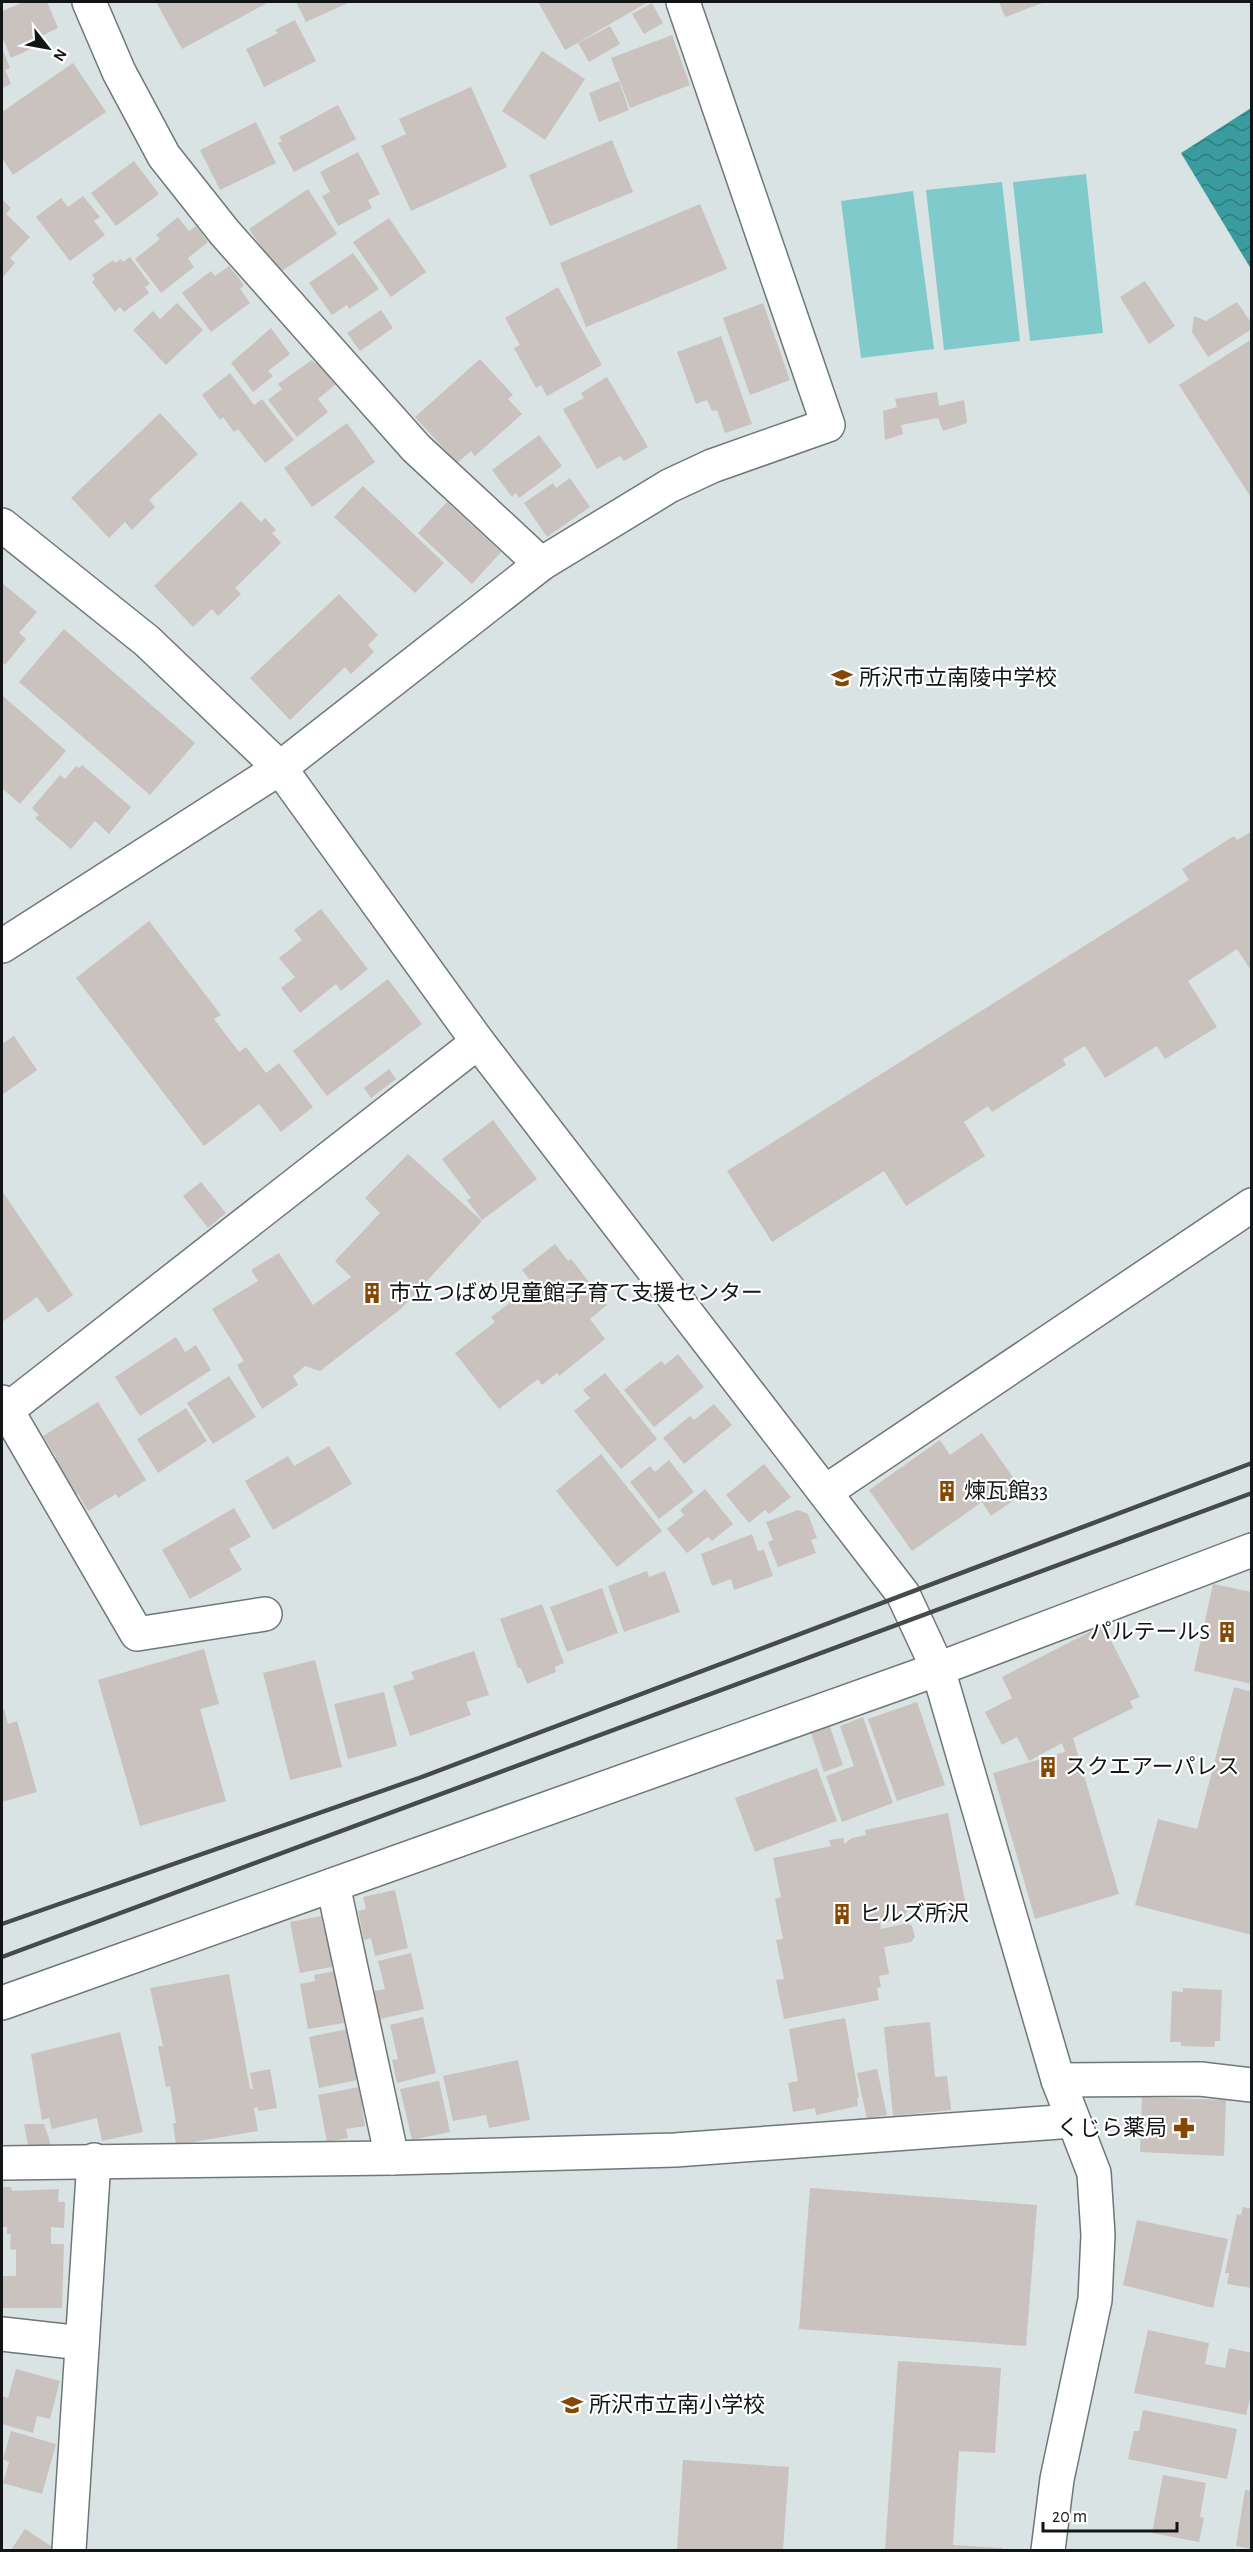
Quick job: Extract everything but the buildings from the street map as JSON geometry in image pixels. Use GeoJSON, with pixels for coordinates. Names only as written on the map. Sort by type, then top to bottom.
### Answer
{"type":"FeatureCollection","features":[{"type":"Feature","properties":{"kind":"street"},"geometry":{"type":"LineString","coordinates":[[89,2],[119,72],[164,156],[225,233],[416,448],[541,564]]}},
{"type":"Feature","properties":{"kind":"street"},"geometry":{"type":"LineString","coordinates":[[2,946],[280,768],[541,564],[669,486],[712,466],[828,425],[683,2]]}},
{"type":"Feature","properties":{"kind":"street"},"geometry":{"type":"LineString","coordinates":[[2,525],[147,641],[280,768],[478,1042],[903,1594],[938,1669],[1058,2080],[1094,2173],[1098,2235],[1095,2300],[1057,2479],[1048,2550]]}},
{"type":"Feature","properties":{"kind":"street"},"geometry":{"type":"LineString","coordinates":[[265,1614],[137,1634],[4,1406],[478,1042]]}},
{"type":"Feature","properties":{"kind":"street"},"geometry":{"type":"LineString","coordinates":[[825,1492],[1251,1205]]}},
{"type":"Feature","properties":{"kind":"street"},"geometry":{"type":"LineString","coordinates":[[2,2003],[938,1669],[1251,1550]]}},
{"type":"Feature","properties":{"kind":"street"},"geometry":{"type":"LineString","coordinates":[[333,1885],[392,2158]]}},
{"type":"Feature","properties":{"kind":"street"},"geometry":{"type":"LineString","coordinates":[[1058,2080],[1200,2079],[1251,2085]]}},
{"type":"Feature","properties":{"kind":"street"},"geometry":{"type":"LineString","coordinates":[[2,2163],[94,2160],[392,2158],[675,2150],[1073,2121]]}},
{"type":"Feature","properties":{"kind":"street"},"geometry":{"type":"LineString","coordinates":[[69,2550],[94,2160]]}},
{"type":"Feature","properties":{"kind":"street"},"geometry":{"type":"LineString","coordinates":[[2,2334],[82,2343]]}},
{"type":"Feature","properties":{"kind":"shaded area"},"geometry":{"type":"Polygon","coordinates":[[[1086,174],[1103,333],[1030,341],[1013,182],[1086,174]]]}},
{"type":"Feature","properties":{"kind":"shaded area"},"geometry":{"type":"Polygon","coordinates":[[[1002,182],[1020,341],[944,350],[926,190],[1002,182]]]}},
{"type":"Feature","properties":{"kind":"shaded area"},"geometry":{"type":"Polygon","coordinates":[[[913,191],[934,349],[861,358],[841,201],[913,191]]]}},
{"type":"Feature","properties":{"kind":"water"},"geometry":{"type":"Polygon","coordinates":[[[1251,108],[1251,269],[1181,153],[1251,108]]]}},
{"type":"Feature","properties":{"kind":"railway"},"geometry":{"type":"LineString","coordinates":[[2,1924],[419,1778],[1252,1463]]}},
{"type":"Feature","properties":{"kind":"railway"},"geometry":{"type":"LineString","coordinates":[[2,1957],[1252,1493]]}},
{"type":"Feature","properties":{"kind":"place","name":"所沢市立南陵中学校"},"geometry":{"type":"Point","coordinates":[842,678]}},
{"type":"Feature","properties":{"kind":"place","name":"市立つばめ児童館子育て支援センター"},"geometry":{"type":"Point","coordinates":[372,1293]}},
{"type":"Feature","properties":{"kind":"place","name":"煉瓦館33"},"geometry":{"type":"Point","coordinates":[947,1491]}},
{"type":"Feature","properties":{"kind":"place","name":"パルテールS"},"geometry":{"type":"Point","coordinates":[1227,1632]}},
{"type":"Feature","properties":{"kind":"place","name":"スクエアーパレス"},"geometry":{"type":"Point","coordinates":[1048,1767]}},
{"type":"Feature","properties":{"kind":"place","name":"ヒルズ所沢"},"geometry":{"type":"Point","coordinates":[842,1914]}},
{"type":"Feature","properties":{"kind":"place","name":"くじら薬局"},"geometry":{"type":"Point","coordinates":[1184,2128]}},
{"type":"Feature","properties":{"kind":"place","name":"所沢市立南小学校"},"geometry":{"type":"Point","coordinates":[572,2405]}}]}
